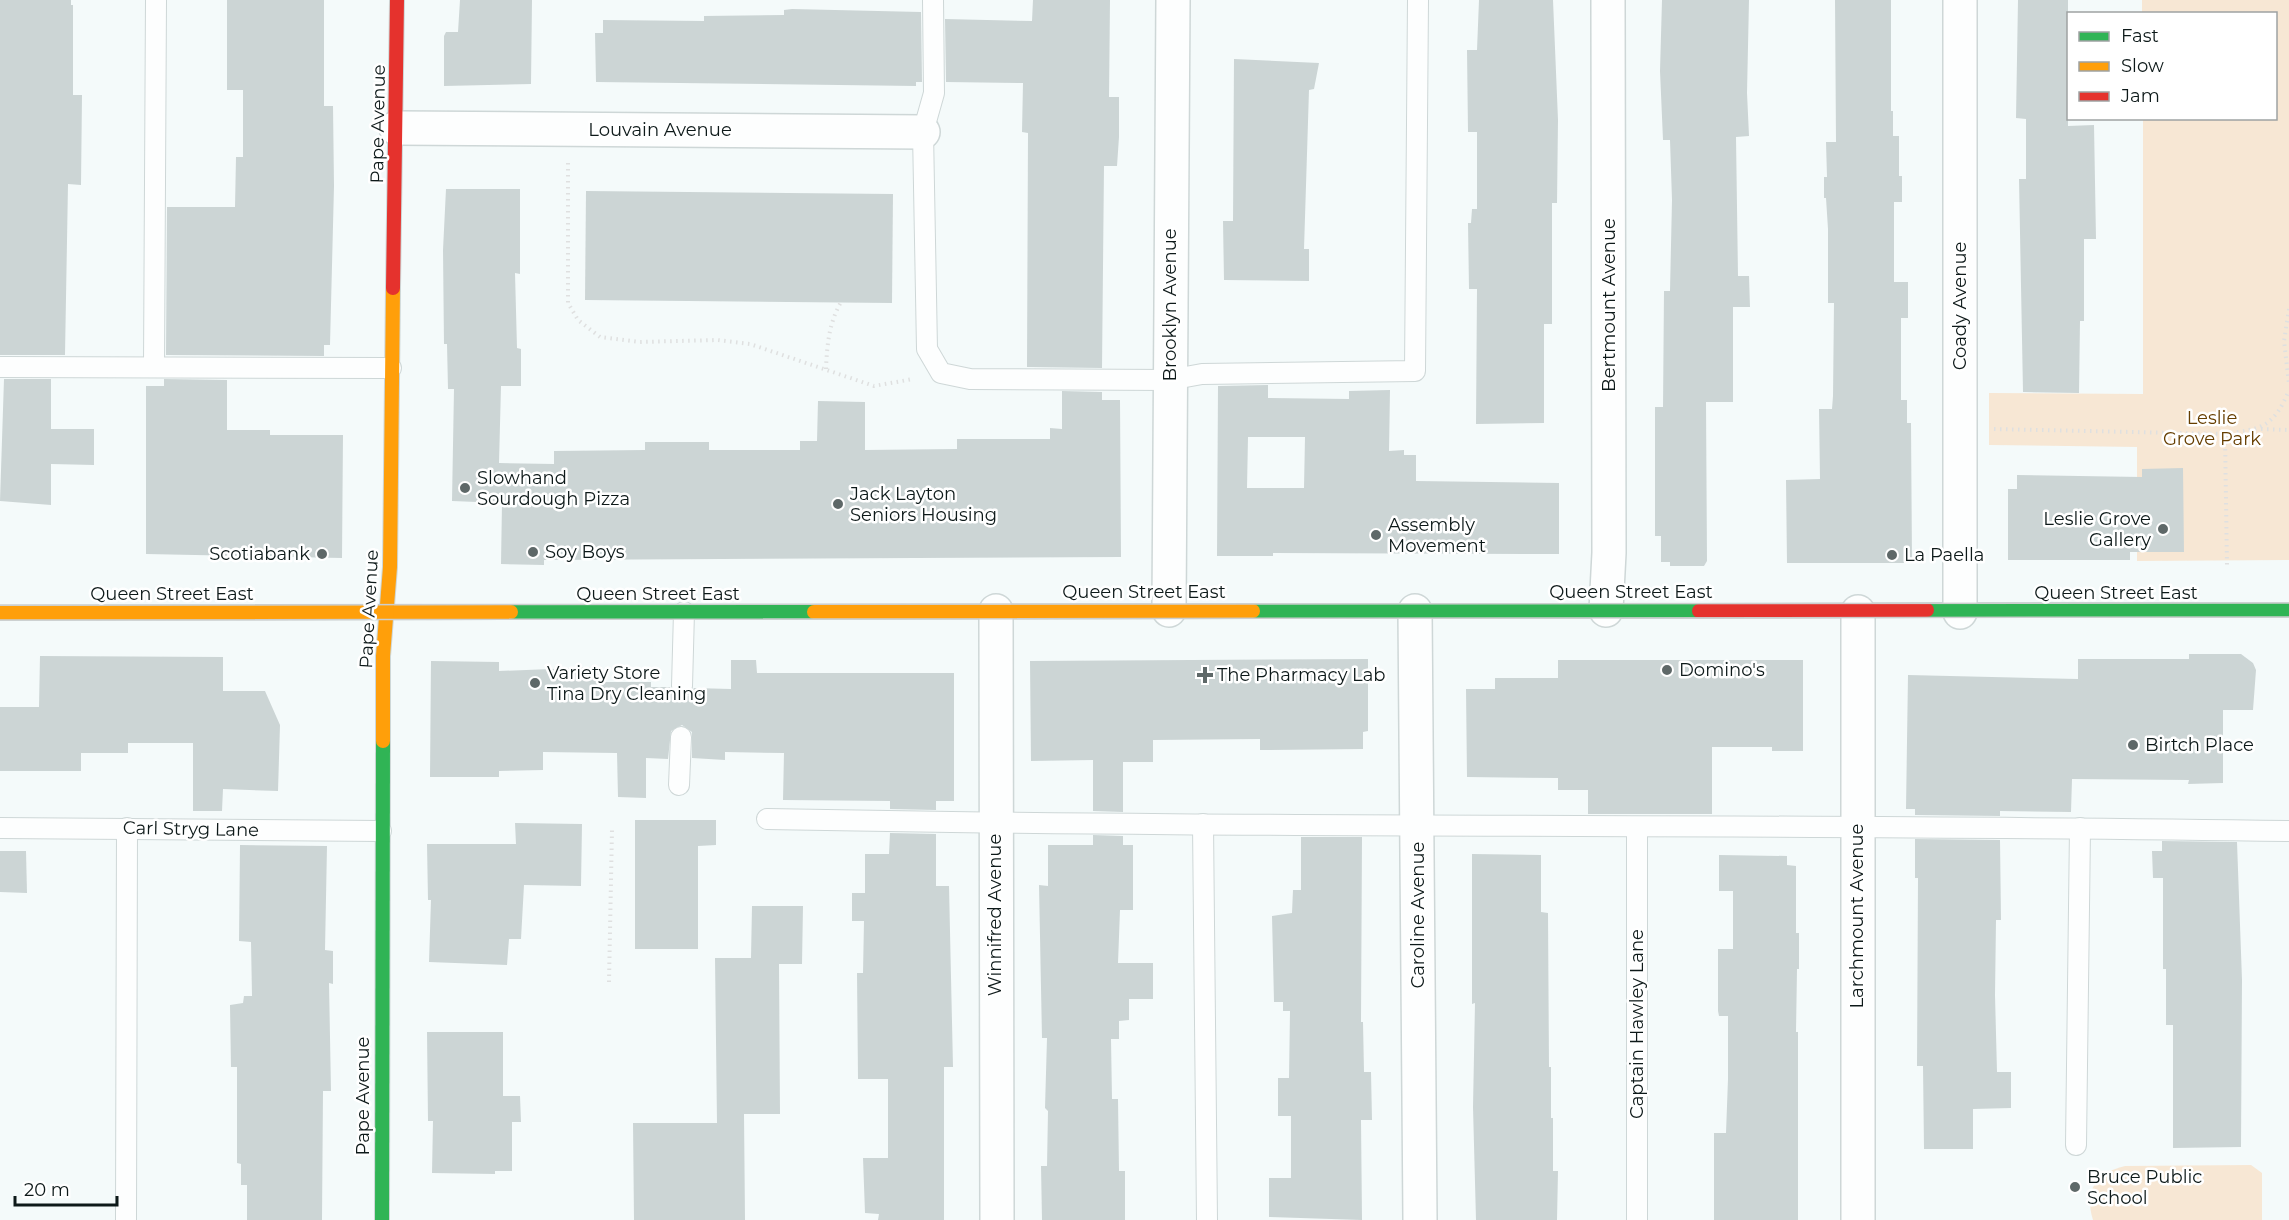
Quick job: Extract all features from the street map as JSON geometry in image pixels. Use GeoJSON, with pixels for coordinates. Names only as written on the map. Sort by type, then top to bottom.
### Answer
{"type":"FeatureCollection","features":[{"type":"Feature","properties":{"kind":"main road","name":"Pape Avenue"},"geometry":{"type":"LineString","coordinates":[[382,1220],[383,656],[390,567],[397,0]]}},
{"type":"Feature","properties":{"kind":"main road","name":"Queen Street East"},"geometry":{"type":"LineString","coordinates":[[0,613],[2289,610]]}},
{"type":"Feature","properties":{"kind":"street","name":"Brooklyn Avenue"},"geometry":{"type":"LineString","coordinates":[[1169,610],[1173,0]]}},
{"type":"Feature","properties":{"kind":"street","name":"Bertmount Avenue"},"geometry":{"type":"LineString","coordinates":[[1606,610],[1608,0]]}},
{"type":"Feature","properties":{"kind":"street","name":"Coady Avenue"},"geometry":{"type":"LineString","coordinates":[[1960,0],[1960,612]]}},
{"type":"Feature","properties":{"kind":"street","name":"Louvain Avenue"},"geometry":{"type":"LineString","coordinates":[[396,128],[923,132]]}},
{"type":"Feature","properties":{"kind":"street","name":"Winnifred Avenue"},"geometry":{"type":"LineString","coordinates":[[996,610],[997,1220]]}},
{"type":"Feature","properties":{"kind":"street","name":"Caroline Avenue"},"geometry":{"type":"LineString","coordinates":[[1415,611],[1420,1220]]}},
{"type":"Feature","properties":{"kind":"street","name":"Larchmount Avenue"},"geometry":{"type":"LineString","coordinates":[[1858,612],[1856,826],[1858,1220]]}},
{"type":"Feature","properties":{"kind":"lane"},"geometry":{"type":"LineString","coordinates":[[154,367],[156,0]]}},
{"type":"Feature","properties":{"kind":"lane"},"geometry":{"type":"LineString","coordinates":[[933,0],[934,93],[923,132],[927,349],[941,373],[970,380],[1169,380],[1202,374],[1415,371],[1418,0]]}},
{"type":"Feature","properties":{"kind":"lane"},"geometry":{"type":"LineString","coordinates":[[0,367],[391,368]]}},
{"type":"Feature","properties":{"kind":"lane"},"geometry":{"type":"LineString","coordinates":[[682,686],[684,612]]}},
{"type":"Feature","properties":{"kind":"lane"},"geometry":{"type":"LineString","coordinates":[[679,785],[681,737]]}},
{"type":"Feature","properties":{"kind":"lane"},"geometry":{"type":"LineString","coordinates":[[767,819],[995,823],[1637,828],[1856,826],[2289,831]]}},
{"type":"Feature","properties":{"kind":"lane"},"geometry":{"type":"LineString","coordinates":[[1203,824],[1208,1220]]}},
{"type":"Feature","properties":{"kind":"lane","name":"Carl Stryg Lane"},"geometry":{"type":"LineString","coordinates":[[0,828],[381,831]]}},
{"type":"Feature","properties":{"kind":"lane"},"geometry":{"type":"LineString","coordinates":[[126,1220],[127,828]]}},
{"type":"Feature","properties":{"kind":"lane","name":"Captain Hawley Lane"},"geometry":{"type":"LineString","coordinates":[[1637,828],[1637,1220]]}},
{"type":"Feature","properties":{"kind":"lane"},"geometry":{"type":"LineString","coordinates":[[2076,1145],[2080,828]]}},
{"type":"Feature","properties":{"kind":"path"},"geometry":{"type":"LineString","coordinates":[[568,154],[568,303],[578,320],[600,337],[640,342],[717,340],[750,344],[874,386],[913,379]]}},
{"type":"Feature","properties":{"kind":"path"},"geometry":{"type":"LineString","coordinates":[[826,369],[827,340],[833,316],[841,302]]}},
{"type":"Feature","properties":{"kind":"path"},"geometry":{"type":"LineString","coordinates":[[2289,309],[2287,341],[2289,384]]}},
{"type":"Feature","properties":{"kind":"path"},"geometry":{"type":"LineString","coordinates":[[2261,429],[2275,417],[2289,390]]}},
{"type":"Feature","properties":{"kind":"path"},"geometry":{"type":"LineString","coordinates":[[1985,429],[2225,434],[2261,429],[2289,430]]}},
{"type":"Feature","properties":{"kind":"path"},"geometry":{"type":"LineString","coordinates":[[2225,434],[2227,567]]}},
{"type":"Feature","properties":{"kind":"path"},"geometry":{"type":"LineString","coordinates":[[609,982],[612,830]]}},
{"type":"Feature","properties":{"kind":"green space","name":"Leslie Grove Park"},"geometry":{"type":"Polygon","coordinates":[[[2142,0],[2289,0],[2289,560],[2137,561],[2137,447],[1989,445],[1989,393],[2143,394],[2143,120],[2277,120],[2277,12],[2142,12],[2142,0]]]}},
{"type":"Feature","properties":{"kind":"green space"},"geometry":{"type":"Polygon","coordinates":[[[2251,1165],[2262,1173],[2262,1220],[2093,1220],[2090,1200],[2094,1185],[2106,1173],[2115,1169],[2125,1166],[2251,1165]]]}},
{"type":"Feature","properties":{"kind":"building"},"geometry":{"type":"Polygon","coordinates":[[[0,0],[71,0],[71,5],[73,5],[73,95],[82,95],[81,185],[68,184],[65,355],[0,355],[0,0]]]}},
{"type":"Feature","properties":{"kind":"building"},"geometry":{"type":"Polygon","coordinates":[[[227,0],[324,0],[324,106],[333,106],[334,186],[330,345],[324,345],[324,356],[166,355],[167,207],[235,207],[236,157],[243,157],[243,90],[227,90],[227,0]]]}},
{"type":"Feature","properties":{"kind":"building"},"geometry":{"type":"Polygon","coordinates":[[[460,0],[532,0],[531,84],[444,86],[444,36],[446,32],[458,32],[460,0]]]}},
{"type":"Feature","properties":{"kind":"building"},"geometry":{"type":"Polygon","coordinates":[[[1033,0],[1110,0],[1109,97],[1119,97],[1119,137],[1117,166],[1104,166],[1102,368],[1027,367],[1028,133],[1022,132],[1023,83],[946,82],[945,19],[1032,21],[1033,0]]]}},
{"type":"Feature","properties":{"kind":"building"},"geometry":{"type":"Polygon","coordinates":[[[1479,0],[1553,0],[1558,120],[1557,203],[1552,203],[1552,324],[1544,324],[1544,423],[1476,424],[1477,289],[1469,289],[1468,223],[1471,223],[1472,209],[1477,209],[1477,132],[1468,132],[1467,50],[1477,50],[1479,0]]]}},
{"type":"Feature","properties":{"kind":"building"},"geometry":{"type":"Polygon","coordinates":[[[1662,0],[1749,0],[1747,93],[1749,136],[1736,137],[1738,276],[1749,276],[1750,307],[1733,307],[1733,402],[1706,402],[1707,561],[1704,566],[1670,566],[1670,562],[1661,562],[1661,536],[1655,536],[1655,407],[1663,407],[1664,291],[1670,291],[1672,200],[1670,140],[1663,140],[1660,71],[1662,0]]]}},
{"type":"Feature","properties":{"kind":"building"},"geometry":{"type":"Polygon","coordinates":[[[1835,0],[1891,0],[1891,111],[1893,111],[1893,136],[1899,136],[1899,176],[1902,176],[1902,202],[1894,202],[1894,282],[1908,282],[1908,318],[1901,318],[1901,400],[1907,400],[1907,423],[1911,423],[1912,563],[1787,563],[1786,480],[1820,479],[1819,409],[1832,409],[1834,303],[1828,303],[1828,229],[1824,177],[1827,177],[1826,142],[1836,142],[1835,0]]]}},
{"type":"Feature","properties":{"kind":"building"},"geometry":{"type":"Polygon","coordinates":[[[2018,0],[2068,0],[2068,126],[2094,125],[2096,239],[2084,239],[2084,321],[2080,321],[2079,393],[2023,392],[2019,179],[2026,179],[2026,119],[2016,118],[2018,0]]]}},
{"type":"Feature","properties":{"kind":"building"},"geometry":{"type":"Polygon","coordinates":[[[784,10],[921,12],[922,82],[916,82],[916,86],[596,82],[595,33],[603,33],[603,20],[704,21],[704,16],[784,15],[784,10]]]}},
{"type":"Feature","properties":{"kind":"building"},"geometry":{"type":"Polygon","coordinates":[[[1234,59],[1319,63],[1314,89],[1309,90],[1304,249],[1309,249],[1309,281],[1224,280],[1223,221],[1233,221],[1234,59]]]}},
{"type":"Feature","properties":{"kind":"building","name":"Jack Layton Seniors Housing"},"geometry":{"type":"Polygon","coordinates":[[[446,189],[520,189],[520,274],[515,273],[517,348],[521,349],[521,386],[501,386],[499,463],[554,464],[554,451],[645,450],[645,442],[709,442],[709,450],[800,450],[800,441],[817,441],[818,401],[865,402],[865,450],[957,449],[957,439],[1050,439],[1050,428],[1062,429],[1062,391],[1102,392],[1102,400],[1120,400],[1121,557],[544,560],[544,565],[501,564],[502,503],[452,501],[454,389],[448,389],[447,344],[444,344],[443,250],[446,189]]]}},
{"type":"Feature","properties":{"kind":"building"},"geometry":{"type":"Polygon","coordinates":[[[586,191],[893,194],[892,303],[585,300],[586,191]]]}},
{"type":"Feature","properties":{"kind":"building"},"geometry":{"type":"Polygon","coordinates":[[[4,379],[51,379],[51,429],[94,429],[94,465],[51,464],[51,505],[0,501],[4,379]]]}},
{"type":"Feature","properties":{"kind":"building"},"geometry":{"type":"Polygon","coordinates":[[[164,379],[227,380],[227,430],[270,430],[270,435],[343,435],[342,558],[146,554],[146,386],[164,386],[164,379]]]}},
{"type":"Feature","properties":{"kind":"building"},"geometry":{"type":"Polygon","coordinates":[[[1268,385],[1268,398],[1349,399],[1349,391],[1390,390],[1389,451],[1404,450],[1404,455],[1416,455],[1416,481],[1559,483],[1559,554],[1273,553],[1273,556],[1217,556],[1218,386],[1268,385]],[[1248,437],[1247,488],[1304,488],[1305,437],[1248,437]]]}},
{"type":"Feature","properties":{"kind":"building"},"geometry":{"type":"Polygon","coordinates":[[[2183,468],[2184,552],[2130,552],[2130,560],[2008,560],[2008,489],[2017,489],[2017,475],[2142,477],[2142,469],[2183,468]]]}},
{"type":"Feature","properties":{"kind":"building"},"geometry":{"type":"Polygon","coordinates":[[[2189,654],[2241,654],[2253,663],[2256,670],[2253,710],[2223,710],[2223,783],[2188,784],[2189,780],[2072,779],[2071,812],[2000,811],[2000,816],[1915,815],[1915,809],[1906,809],[1908,675],[2078,679],[2078,659],[2189,659],[2189,654]]]}},
{"type":"Feature","properties":{"kind":"building"},"geometry":{"type":"Polygon","coordinates":[[[40,656],[223,657],[223,691],[265,691],[280,725],[278,791],[223,789],[222,811],[193,811],[193,743],[128,743],[128,753],[81,753],[81,771],[0,771],[0,707],[39,707],[40,656]]]}},
{"type":"Feature","properties":{"kind":"building"},"geometry":{"type":"Polygon","coordinates":[[[1368,659],[1368,731],[1363,732],[1363,749],[1260,750],[1260,739],[1153,740],[1153,762],[1123,762],[1123,812],[1093,811],[1093,760],[1031,761],[1030,661],[1368,659]]]}},
{"type":"Feature","properties":{"kind":"building"},"geometry":{"type":"Polygon","coordinates":[[[731,660],[756,660],[757,673],[954,673],[954,801],[936,801],[936,810],[890,809],[890,801],[783,800],[784,753],[725,752],[725,760],[692,758],[692,732],[682,725],[671,731],[668,759],[646,758],[646,798],[618,797],[617,753],[543,752],[543,770],[499,771],[499,777],[430,777],[431,661],[499,662],[499,671],[600,667],[600,682],[651,682],[651,687],[670,687],[675,696],[682,698],[688,696],[694,688],[731,689],[731,660]]]}},
{"type":"Feature","properties":{"kind":"building"},"geometry":{"type":"Polygon","coordinates":[[[1558,660],[1803,660],[1803,751],[1772,751],[1772,747],[1712,747],[1712,814],[1588,814],[1588,790],[1558,790],[1558,778],[1467,777],[1466,689],[1495,689],[1495,678],[1558,678],[1558,660]]]}},
{"type":"Feature","properties":{"kind":"building"},"geometry":{"type":"Polygon","coordinates":[[[635,820],[716,820],[716,845],[698,846],[698,949],[635,949],[635,820]]]}},
{"type":"Feature","properties":{"kind":"building"},"geometry":{"type":"Polygon","coordinates":[[[515,823],[582,824],[581,886],[524,885],[521,939],[509,939],[507,965],[429,962],[431,900],[428,900],[427,844],[516,844],[515,823]]]}},
{"type":"Feature","properties":{"kind":"building"},"geometry":{"type":"Polygon","coordinates":[[[890,833],[936,834],[936,886],[949,886],[953,1067],[944,1067],[944,1220],[878,1220],[879,1214],[865,1213],[863,1158],[888,1158],[888,1079],[858,1079],[857,973],[863,973],[864,921],[852,921],[852,893],[865,893],[865,854],[889,854],[890,833]]]}},
{"type":"Feature","properties":{"kind":"building"},"geometry":{"type":"Polygon","coordinates":[[[1093,835],[1123,836],[1123,845],[1133,845],[1133,910],[1120,910],[1118,963],[1153,963],[1153,999],[1129,999],[1129,1020],[1119,1021],[1119,1039],[1111,1039],[1112,1099],[1118,1099],[1119,1171],[1125,1171],[1125,1220],[1042,1220],[1041,1166],[1047,1166],[1048,1111],[1045,1108],[1047,1038],[1042,1038],[1039,885],[1048,886],[1048,845],[1093,845],[1093,835]]]}},
{"type":"Feature","properties":{"kind":"building"},"geometry":{"type":"Polygon","coordinates":[[[1301,837],[1362,837],[1361,1022],[1363,1022],[1364,1072],[1371,1072],[1372,1120],[1361,1120],[1362,1220],[1269,1217],[1269,1178],[1291,1178],[1291,1116],[1278,1116],[1278,1078],[1289,1078],[1290,1011],[1283,1011],[1283,1002],[1274,1002],[1272,916],[1292,913],[1293,890],[1301,890],[1301,837]]]}},
{"type":"Feature","properties":{"kind":"building"},"geometry":{"type":"Polygon","coordinates":[[[1915,839],[2000,840],[2001,920],[1996,920],[1995,995],[1997,1072],[2011,1072],[2011,1108],[1973,1109],[1973,1149],[1924,1149],[1923,1066],[1917,1066],[1918,878],[1915,878],[1915,839]]]}},
{"type":"Feature","properties":{"kind":"building"},"geometry":{"type":"Polygon","coordinates":[[[2162,841],[2237,842],[2242,980],[2241,1147],[2173,1148],[2173,1025],[2166,1025],[2166,969],[2163,969],[2163,878],[2153,878],[2152,851],[2162,851],[2162,841]]]}},
{"type":"Feature","properties":{"kind":"building"},"geometry":{"type":"Polygon","coordinates":[[[240,845],[327,846],[325,950],[333,951],[333,984],[329,983],[331,1091],[323,1091],[322,1220],[247,1220],[247,1185],[241,1185],[241,1164],[237,1163],[237,1067],[231,1067],[230,1005],[243,1003],[244,996],[252,996],[251,942],[239,941],[240,845]]]}},
{"type":"Feature","properties":{"kind":"building"},"geometry":{"type":"Polygon","coordinates":[[[0,851],[26,851],[27,893],[0,892],[0,851]]]}},
{"type":"Feature","properties":{"kind":"building"},"geometry":{"type":"Polygon","coordinates":[[[1472,854],[1541,855],[1541,912],[1548,913],[1549,1067],[1551,1067],[1551,1118],[1553,1118],[1553,1171],[1558,1171],[1557,1220],[1476,1220],[1472,854]]]}},
{"type":"Feature","properties":{"kind":"building"},"geometry":{"type":"Polygon","coordinates":[[[1719,855],[1787,856],[1787,865],[1796,866],[1796,933],[1799,933],[1796,1032],[1798,1032],[1798,1220],[1714,1220],[1714,1133],[1726,1133],[1728,1079],[1728,1016],[1719,1016],[1718,1011],[1718,949],[1733,949],[1733,891],[1719,891],[1719,855]]]}},
{"type":"Feature","properties":{"kind":"building"},"geometry":{"type":"Polygon","coordinates":[[[752,906],[803,906],[802,964],[779,964],[780,1114],[744,1114],[745,1220],[634,1220],[633,1123],[717,1123],[715,958],[751,958],[752,906]]]}},
{"type":"Feature","properties":{"kind":"building"},"geometry":{"type":"Polygon","coordinates":[[[427,1032],[503,1032],[503,1096],[520,1096],[521,1122],[512,1122],[512,1171],[495,1171],[495,1174],[432,1173],[433,1121],[428,1121],[427,1032]]]}},
{"type":"Feature","properties":{"kind":"tram line"},"geometry":{"type":"LineString","coordinates":[[0,605],[2289,603]]}},
{"type":"Feature","properties":{"kind":"tram line"},"geometry":{"type":"LineString","coordinates":[[0,620],[2289,617]]}},
{"type":"Feature","properties":{"kind":"traffic: fast"},"geometry":{"type":"LineString","coordinates":[[1927,610],[2289,610]]}},
{"type":"Feature","properties":{"kind":"traffic: fast"},"geometry":{"type":"LineString","coordinates":[[1253,611],[1699,611]]}},
{"type":"Feature","properties":{"kind":"traffic: fast"},"geometry":{"type":"LineString","coordinates":[[511,612],[814,612]]}},
{"type":"Feature","properties":{"kind":"traffic: fast"},"geometry":{"type":"LineString","coordinates":[[382,1220],[383,741]]}},
{"type":"Feature","properties":{"kind":"traffic: slow"},"geometry":{"type":"LineString","coordinates":[[383,741],[383,656],[390,567],[393,288]]}},
{"type":"Feature","properties":{"kind":"traffic: slow"},"geometry":{"type":"LineString","coordinates":[[814,612],[1253,611]]}},
{"type":"Feature","properties":{"kind":"traffic: slow"},"geometry":{"type":"LineString","coordinates":[[0,613],[511,612]]}},
{"type":"Feature","properties":{"kind":"traffic: jam"},"geometry":{"type":"LineString","coordinates":[[393,288],[397,0]]}},
{"type":"Feature","properties":{"kind":"traffic: jam"},"geometry":{"type":"LineString","coordinates":[[1699,611],[1927,610]]}},
{"type":"Feature","properties":{"kind":"place","name":"Slowhand Sourdough Pizza"},"geometry":{"type":"Point","coordinates":[465,488]}},
{"type":"Feature","properties":{"kind":"place","name":"Jack Layton Seniors Housing"},"geometry":{"type":"Point","coordinates":[838,504]}},
{"type":"Feature","properties":{"kind":"place","name":"Leslie Grove Gallery"},"geometry":{"type":"Point","coordinates":[2163,529]}},
{"type":"Feature","properties":{"kind":"place","name":"Assembly Movement"},"geometry":{"type":"Point","coordinates":[1376,535]}},
{"type":"Feature","properties":{"kind":"place","name":"Soy Boys"},"geometry":{"type":"Point","coordinates":[533,552]}},
{"type":"Feature","properties":{"kind":"place","name":"Scotiabank"},"geometry":{"type":"Point","coordinates":[322,554]}},
{"type":"Feature","properties":{"kind":"place","name":"La Paella"},"geometry":{"type":"Point","coordinates":[1892,555]}},
{"type":"Feature","properties":{"kind":"place","name":"Domino's"},"geometry":{"type":"Point","coordinates":[1667,670]}},
{"type":"Feature","properties":{"kind":"place","name":"The Pharmacy Lab"},"geometry":{"type":"Point","coordinates":[1205,675]}},
{"type":"Feature","properties":{"kind":"place","name":"Variety Store Tina Dry Cleaning"},"geometry":{"type":"Point","coordinates":[535,683]}},
{"type":"Feature","properties":{"kind":"place","name":"Birtch Place"},"geometry":{"type":"Point","coordinates":[2133,745]}},
{"type":"Feature","properties":{"kind":"place","name":"Bruce Public School"},"geometry":{"type":"Point","coordinates":[2075,1187]}}]}
